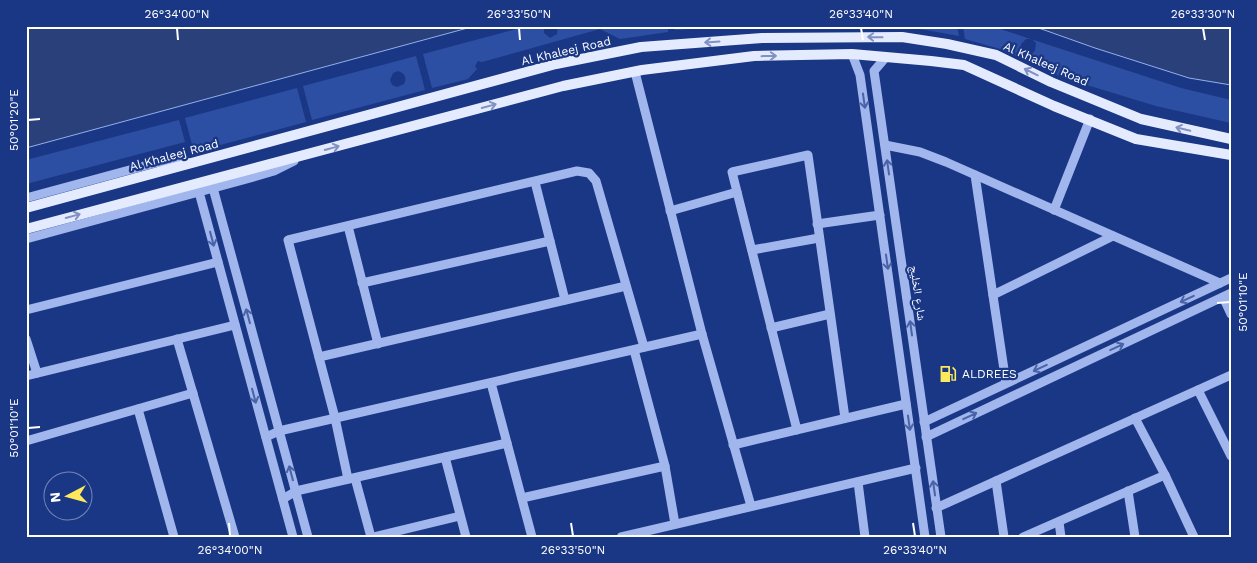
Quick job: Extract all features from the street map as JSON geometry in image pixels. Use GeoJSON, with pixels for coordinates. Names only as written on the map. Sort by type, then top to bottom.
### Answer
{"type":"FeatureCollection","features":[{"type":"Feature","properties":{"kind":"main road","name":"Al Khaleej Road"},"geometry":{"type":"LineString","coordinates":[[26,208],[556,64],[641,47],[762,38],[902,37],[947,44],[996,55],[1051,82],[1141,119],[1231,139]]}},
{"type":"Feature","properties":{"kind":"main road"},"geometry":{"type":"LineString","coordinates":[[26,229],[563,86],[635,72],[754,56],[852,54],[964,65],[1054,106],[1136,139],[1231,155]]}},
{"type":"Feature","properties":{"kind":"street"},"geometry":{"type":"LineString","coordinates":[[852,54],[860,75],[925,537]]}},
{"type":"Feature","properties":{"kind":"street","name":"شارع الخليج"},"geometry":{"type":"LineString","coordinates":[[886,56],[874,71],[941,537]]}},
{"type":"Feature","properties":{"kind":"street"},"geometry":{"type":"LineString","coordinates":[[635,72],[702,334],[751,506]]}},
{"type":"Feature","properties":{"kind":"street"},"geometry":{"type":"LineString","coordinates":[[1054,210],[1090,119]]}},
{"type":"Feature","properties":{"kind":"street"},"geometry":{"type":"LineString","coordinates":[[885,145],[920,152],[1220,283]]}},
{"type":"Feature","properties":{"kind":"street"},"geometry":{"type":"LineString","coordinates":[[26,239],[274,171],[306,155]]}},
{"type":"Feature","properties":{"kind":"street"},"geometry":{"type":"LineString","coordinates":[[797,430],[732,172],[808,155],[845,418]]}},
{"type":"Feature","properties":{"kind":"street"},"geometry":{"type":"LineString","coordinates":[[26,198],[155,163],[172,160],[191,163]]}},
{"type":"Feature","properties":{"kind":"street"},"geometry":{"type":"LineString","coordinates":[[460,516],[372,537],[351,478],[288,240],[577,171],[589,173],[596,181],[626,286],[665,466],[674,524]]}},
{"type":"Feature","properties":{"kind":"street"},"geometry":{"type":"LineString","coordinates":[[975,175],[1006,384]]}},
{"type":"Feature","properties":{"kind":"street"},"geometry":{"type":"LineString","coordinates":[[535,182],[565,300]]}},
{"type":"Feature","properties":{"kind":"street"},"geometry":{"type":"LineString","coordinates":[[213,188],[308,537]]}},
{"type":"Feature","properties":{"kind":"street"},"geometry":{"type":"LineString","coordinates":[[199,192],[293,537]]}},
{"type":"Feature","properties":{"kind":"street"},"geometry":{"type":"LineString","coordinates":[[670,211],[737,192]]}},
{"type":"Feature","properties":{"kind":"street"},"geometry":{"type":"LineString","coordinates":[[818,224],[880,215]]}},
{"type":"Feature","properties":{"kind":"street"},"geometry":{"type":"LineString","coordinates":[[348,226],[378,344]]}},
{"type":"Feature","properties":{"kind":"street"},"geometry":{"type":"LineString","coordinates":[[993,295],[1113,236]]}},
{"type":"Feature","properties":{"kind":"street"},"geometry":{"type":"LineString","coordinates":[[752,250],[819,238]]}},
{"type":"Feature","properties":{"kind":"street"},"geometry":{"type":"LineString","coordinates":[[362,283],[550,241]]}},
{"type":"Feature","properties":{"kind":"street"},"geometry":{"type":"LineString","coordinates":[[26,310],[218,262]]}},
{"type":"Feature","properties":{"kind":"street"},"geometry":{"type":"LineString","coordinates":[[924,422],[1231,278]]}},
{"type":"Feature","properties":{"kind":"street"},"geometry":{"type":"LineString","coordinates":[[319,357],[626,286]]}},
{"type":"Feature","properties":{"kind":"street"},"geometry":{"type":"LineString","coordinates":[[926,437],[1227,295],[1231,314]]}},
{"type":"Feature","properties":{"kind":"street"},"geometry":{"type":"LineString","coordinates":[[771,328],[830,314]]}},
{"type":"Feature","properties":{"kind":"street"},"geometry":{"type":"LineString","coordinates":[[26,376],[235,325]]}},
{"type":"Feature","properties":{"kind":"street"},"geometry":{"type":"LineString","coordinates":[[266,437],[279,431],[702,334]]}},
{"type":"Feature","properties":{"kind":"street"},"geometry":{"type":"LineString","coordinates":[[26,339],[37,373]]}},
{"type":"Feature","properties":{"kind":"street"},"geometry":{"type":"LineString","coordinates":[[177,339],[235,537]]}},
{"type":"Feature","properties":{"kind":"street"},"geometry":{"type":"LineString","coordinates":[[936,508],[1231,375]]}},
{"type":"Feature","properties":{"kind":"street"},"geometry":{"type":"LineString","coordinates":[[491,383],[532,537]]}},
{"type":"Feature","properties":{"kind":"street"},"geometry":{"type":"LineString","coordinates":[[1198,390],[1231,456]]}},
{"type":"Feature","properties":{"kind":"street"},"geometry":{"type":"LineString","coordinates":[[26,441],[193,393]]}},
{"type":"Feature","properties":{"kind":"street"},"geometry":{"type":"LineString","coordinates":[[733,445],[906,404]]}},
{"type":"Feature","properties":{"kind":"street"},"geometry":{"type":"LineString","coordinates":[[138,409],[174,537]]}},
{"type":"Feature","properties":{"kind":"street"},"geometry":{"type":"LineString","coordinates":[[1136,418],[1194,537]]}},
{"type":"Feature","properties":{"kind":"street"},"geometry":{"type":"LineString","coordinates":[[283,499],[296,491],[507,443]]}},
{"type":"Feature","properties":{"kind":"street"},"geometry":{"type":"LineString","coordinates":[[445,457],[466,537]]}},
{"type":"Feature","properties":{"kind":"street"},"geometry":{"type":"LineString","coordinates":[[522,498],[665,466]]}},
{"type":"Feature","properties":{"kind":"street"},"geometry":{"type":"LineString","coordinates":[[621,537],[916,468]]}},
{"type":"Feature","properties":{"kind":"street"},"geometry":{"type":"LineString","coordinates":[[1023,537],[1165,475]]}},
{"type":"Feature","properties":{"kind":"street"},"geometry":{"type":"LineString","coordinates":[[996,481],[1004,537]]}},
{"type":"Feature","properties":{"kind":"street"},"geometry":{"type":"LineString","coordinates":[[858,482],[865,537]]}},
{"type":"Feature","properties":{"kind":"street"},"geometry":{"type":"LineString","coordinates":[[1128,492],[1135,537]]}},
{"type":"Feature","properties":{"kind":"street"},"geometry":{"type":"LineString","coordinates":[[1059,522],[1061,537]]}},
{"type":"Feature","properties":{"kind":"shaded area"},"geometry":{"type":"Polygon","coordinates":[[[35,26],[475,26],[26,148],[26,29],[35,26]]]}},
{"type":"Feature","properties":{"kind":"shaded area"},"geometry":{"type":"Polygon","coordinates":[[[528,26],[544,26],[544,33],[550,38],[557,34],[558,26],[668,26],[668,32],[620,39],[600,29],[482,62],[478,61],[475,66],[477,69],[468,79],[432,88],[423,54],[528,26]]]}},
{"type":"Feature","properties":{"kind":"shaded area"},"geometry":{"type":"Polygon","coordinates":[[[675,26],[730,26],[675,30],[675,26]]]}},
{"type":"Feature","properties":{"kind":"shaded area"},"geometry":{"type":"Polygon","coordinates":[[[896,26],[957,26],[959,36],[926,30],[896,26]]]}},
{"type":"Feature","properties":{"kind":"shaded area"},"geometry":{"type":"Polygon","coordinates":[[[963,26],[991,26],[1031,39],[1026,39],[1021,44],[1021,50],[1025,54],[1031,54],[1035,51],[1036,43],[1033,40],[1181,88],[1231,100],[1231,123],[1156,106],[1064,78],[1000,49],[965,39],[963,26]]]}},
{"type":"Feature","properties":{"kind":"shaded area"},"geometry":{"type":"Polygon","coordinates":[[[1033,26],[1231,26],[1231,85],[1189,78],[1033,26]]]}},
{"type":"Feature","properties":{"kind":"shaded area"},"geometry":{"type":"Polygon","coordinates":[[[416,56],[425,90],[312,120],[303,86],[416,56]],[[398,71],[393,73],[390,80],[392,85],[397,87],[404,84],[405,80],[405,76],[398,71]]]}},
{"type":"Feature","properties":{"kind":"shaded area"},"geometry":{"type":"Polygon","coordinates":[[[297,88],[306,122],[194,152],[185,118],[297,88]]]}},
{"type":"Feature","properties":{"kind":"shaded area"},"geometry":{"type":"Polygon","coordinates":[[[179,120],[185,142],[26,184],[26,160],[179,120]]]}},
{"type":"Feature","properties":{"kind":"place","name":"ALDREES"},"geometry":{"type":"Point","coordinates":[948,374]}}]}
